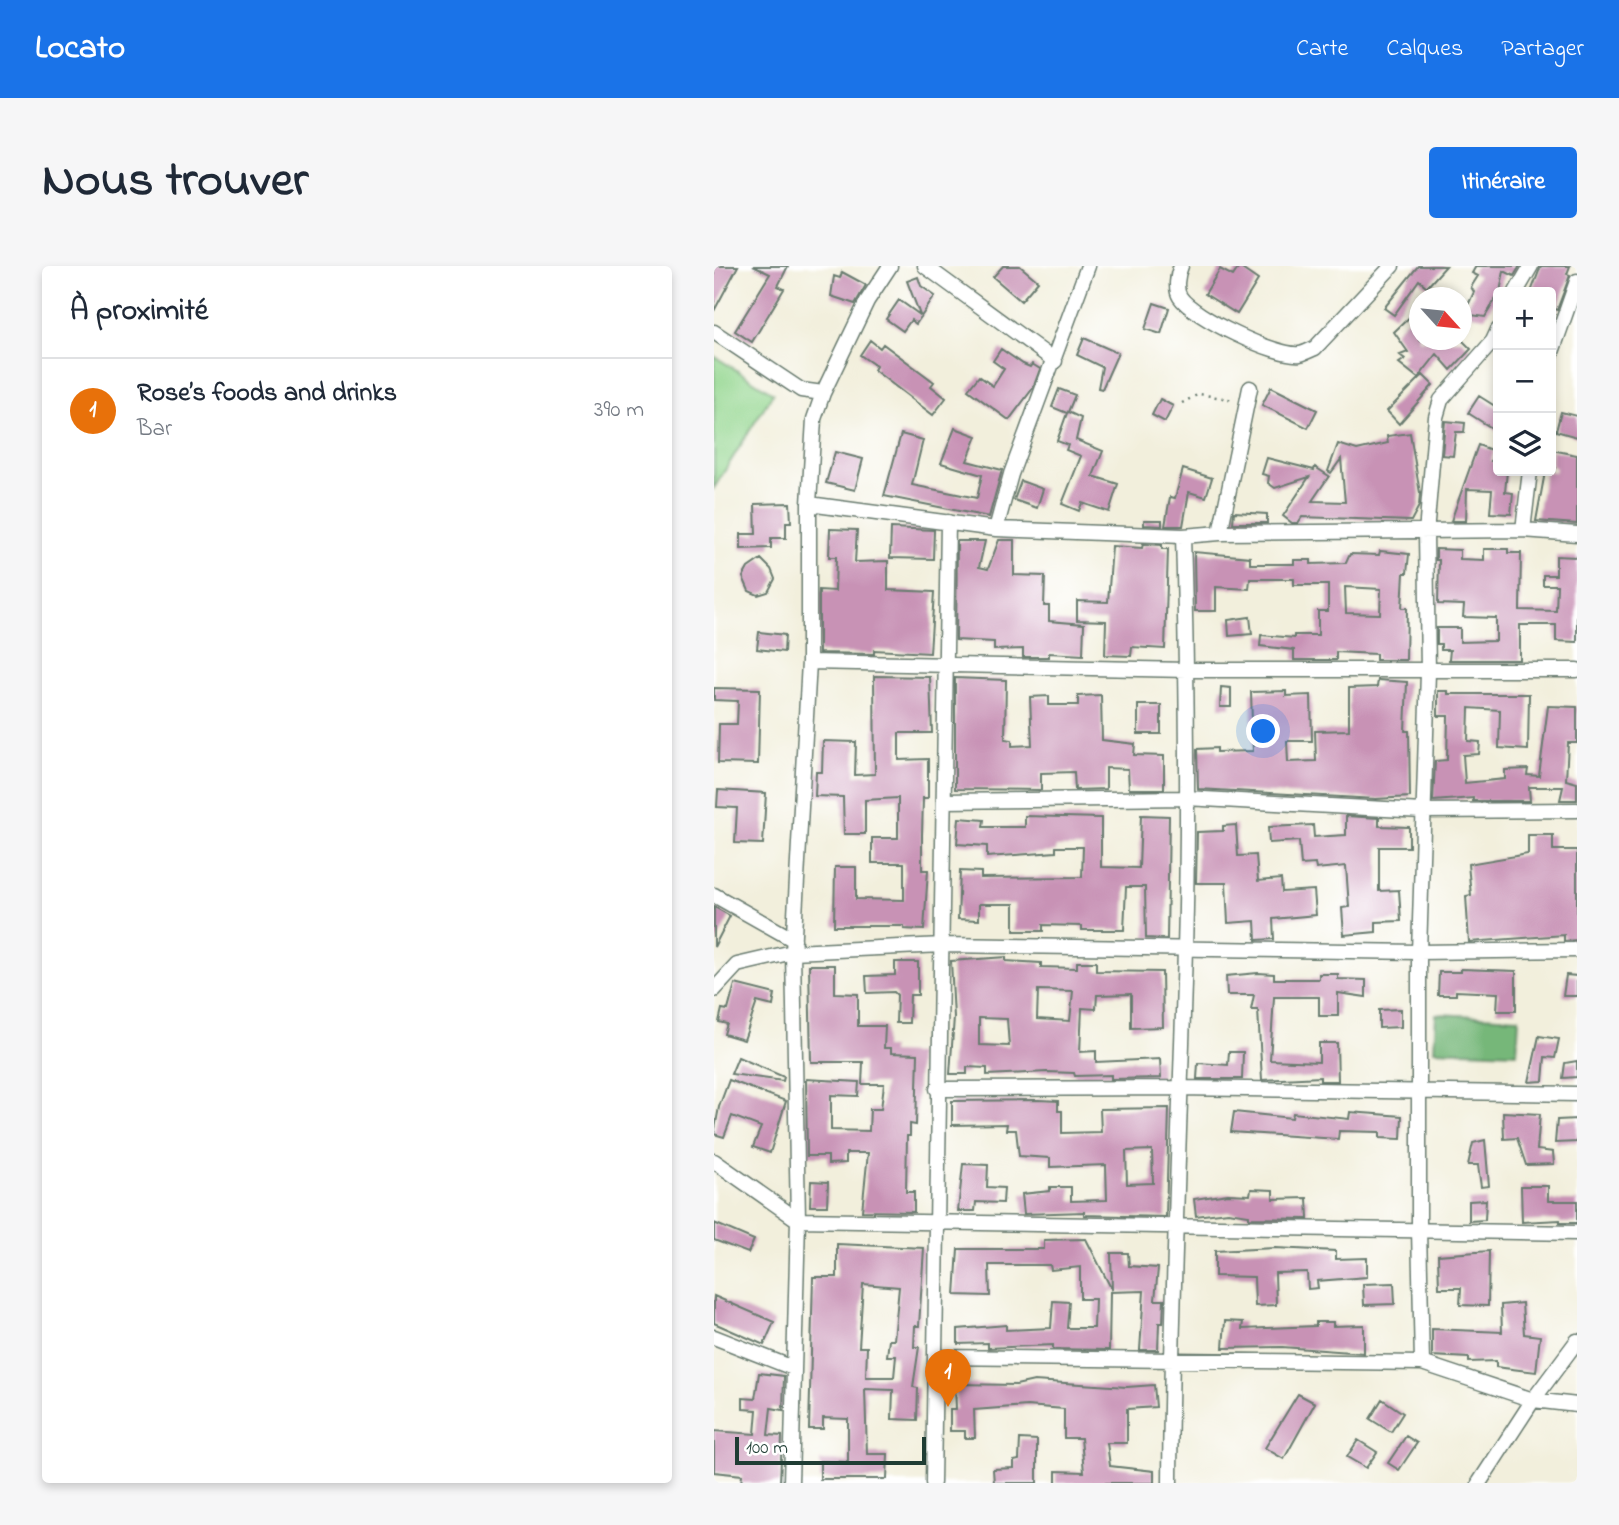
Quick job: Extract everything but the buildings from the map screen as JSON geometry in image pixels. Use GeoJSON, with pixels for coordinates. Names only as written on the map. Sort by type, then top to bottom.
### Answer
{"type":"FeatureCollection","features":[{"type":"Feature","properties":{"kind":"street"},"geometry":{"type":"LineString","coordinates":[[791,1483],[798,1220],[793,946],[809,662],[809,503],[814,419],[823,393],[867,301],[890,266]]}},
{"type":"Feature","properties":{"kind":"street"},"geometry":{"type":"LineString","coordinates":[[925,266],[1055,360]]}},
{"type":"Feature","properties":{"kind":"street"},"geometry":{"type":"LineString","coordinates":[[996,529],[1010,474],[1055,360],[1088,266]]}},
{"type":"Feature","properties":{"kind":"street"},"geometry":{"type":"LineString","coordinates":[[1181,266],[1178,295],[1191,309],[1265,347],[1299,354],[1315,348],[1392,266]]}},
{"type":"Feature","properties":{"kind":"street"},"geometry":{"type":"LineString","coordinates":[[1519,287],[1531,266]]}},
{"type":"Feature","properties":{"kind":"street"},"geometry":{"type":"LineString","coordinates":[[1553,350],[1577,281]]}},
{"type":"Feature","properties":{"kind":"street"},"geometry":{"type":"LineString","coordinates":[[714,332],[801,390],[823,393]]}},
{"type":"Feature","properties":{"kind":"street"},"geometry":{"type":"LineString","coordinates":[[1422,1363],[1419,952],[1428,672],[1426,533],[1436,417],[1441,400],[1493,341]]}},
{"type":"Feature","properties":{"kind":"street"},"geometry":{"type":"LineString","coordinates":[[1220,533],[1249,395]]}},
{"type":"Feature","properties":{"kind":"street"},"geometry":{"type":"LineString","coordinates":[[1523,530],[1529,476]]}},
{"type":"Feature","properties":{"kind":"street"},"geometry":{"type":"LineString","coordinates":[[809,503],[996,529],[1183,536],[1220,533],[1523,530],[1577,534]]}},
{"type":"Feature","properties":{"kind":"street"},"geometry":{"type":"LineString","coordinates":[[933,1483],[937,1089],[943,945],[948,522]]}},
{"type":"Feature","properties":{"kind":"street"},"geometry":{"type":"LineString","coordinates":[[1170,1483],[1178,1088],[1185,949],[1187,670],[1183,536]]}},
{"type":"Feature","properties":{"kind":"street"},"geometry":{"type":"LineString","coordinates":[[809,662],[1187,670],[1577,670]]}},
{"type":"Feature","properties":{"kind":"street"},"geometry":{"type":"LineString","coordinates":[[945,801],[1186,798],[1422,811],[1577,810]]}},
{"type":"Feature","properties":{"kind":"street"},"geometry":{"type":"LineString","coordinates":[[714,895],[793,946]]}},
{"type":"Feature","properties":{"kind":"street"},"geometry":{"type":"LineString","coordinates":[[714,990],[737,965],[793,946],[943,945],[1419,952],[1577,950]]}},
{"type":"Feature","properties":{"kind":"street"},"geometry":{"type":"LineString","coordinates":[[937,1089],[1178,1088],[1577,1094]]}},
{"type":"Feature","properties":{"kind":"street"},"geometry":{"type":"LineString","coordinates":[[714,1161],[798,1220],[1577,1233]]}},
{"type":"Feature","properties":{"kind":"street"},"geometry":{"type":"LineString","coordinates":[[714,1337],[793,1368]]}},
{"type":"Feature","properties":{"kind":"street"},"geometry":{"type":"LineString","coordinates":[[1479,1483],[1533,1400],[1577,1342]]}},
{"type":"Feature","properties":{"kind":"street"},"geometry":{"type":"LineString","coordinates":[[936,1357],[1422,1363],[1533,1400],[1577,1405]]}},
{"type":"Feature","properties":{"kind":"path"},"geometry":{"type":"LineString","coordinates":[[1182,403],[1199,394],[1249,395]]}},
{"type":"Feature","properties":{"kind":"green space"},"geometry":{"type":"Polygon","coordinates":[[[714,356],[773,393],[714,488],[714,356]]]}},
{"type":"Feature","properties":{"kind":"green space"},"geometry":{"type":"Polygon","coordinates":[[[1436,1014],[1519,1018],[1517,1053],[1434,1050],[1436,1014]]]}},
{"type":"Feature","properties":{"kind":"place","name":"Rose’s foods and drinks"},"geometry":{"type":"Point","coordinates":[948,1407]}}]}
